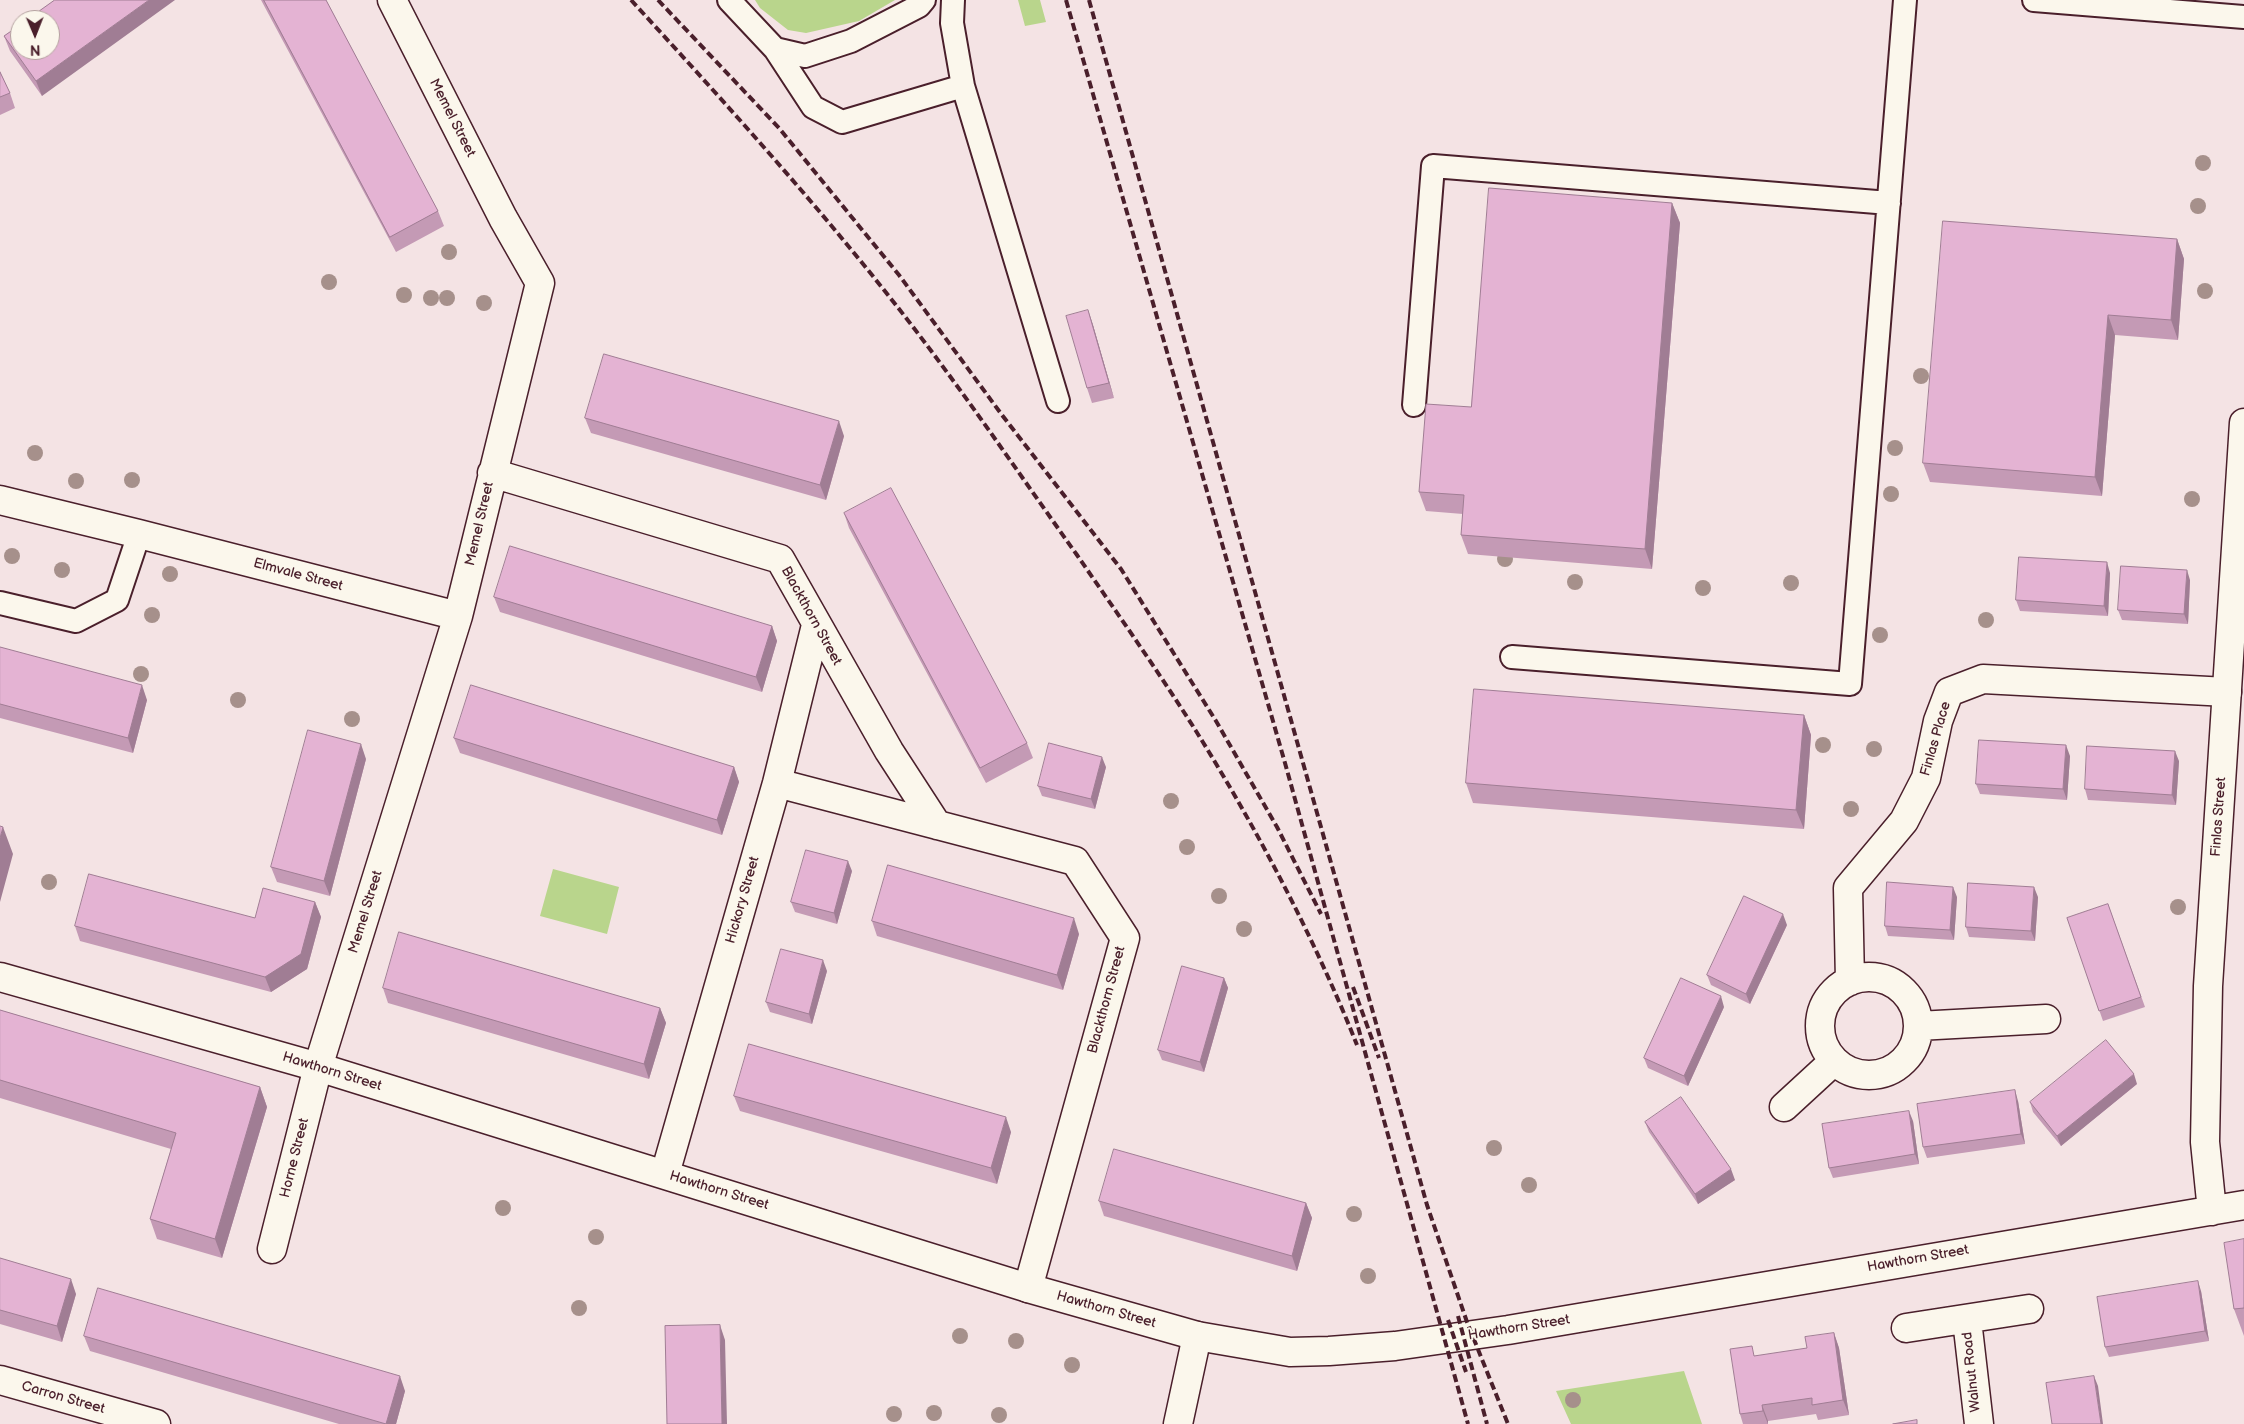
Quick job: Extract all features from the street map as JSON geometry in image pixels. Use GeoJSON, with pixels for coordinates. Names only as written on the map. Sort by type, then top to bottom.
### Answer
{"type":"FeatureCollection","features":[{"type":"Feature","properties":{"kind":"street","name":"Memel Street"},"geometry":{"type":"LineString","coordinates":[[318,1067],[458,616],[540,283],[503,218],[392,0]]}},
{"type":"Feature","properties":{"kind":"street","name":"Finlas Street"},"geometry":{"type":"LineString","coordinates":[[2212,1211],[2205,1142],[2208,986],[2244,423]]}},
{"type":"Feature","properties":{"kind":"street","name":"Blackthorn Street"},"geometry":{"type":"LineString","coordinates":[[492,473],[780,559],[889,751],[937,825]]}},
{"type":"Feature","properties":{"kind":"street","name":"Elmvale Street"},"geometry":{"type":"LineString","coordinates":[[0,500],[458,616]]}},
{"type":"Feature","properties":{"kind":"street","name":"Hickory Street"},"geometry":{"type":"LineString","coordinates":[[665,1174],[777,782],[816,625]]}},
{"type":"Feature","properties":{"kind":"street","name":"Finlas Place"},"geometry":{"type":"LineString","coordinates":[[1850,981],[1848,888],[1904,821],[1926,778],[1938,721],[1950,692],[1983,679],[2227,692]]}},
{"type":"Feature","properties":{"kind":"street","name":"Blackthorn Street"},"geometry":{"type":"LineString","coordinates":[[777,782],[1075,861],[1124,938],[1028,1288]]}},
{"type":"Feature","properties":{"kind":"street","name":"Hawthorn Street"},"geometry":{"type":"LineString","coordinates":[[0,977],[318,1067],[1028,1288],[1198,1336],[1290,1352],[1395,1346],[1508,1330],[2244,1206]]}},
{"type":"Feature","properties":{"kind":"street"},"geometry":{"type":"LineString","coordinates":[[1866,977],[1882,978],[1897,985],[1908,996],[1916,1011],[1918,1026],[1916,1042],[1908,1057],[1895,1068],[1880,1074],[1864,1075],[1848,1070],[1834,1061],[1825,1048],[1820,1032],[1820,1017],[1826,1001],[1836,989],[1850,981],[1866,977]]}},
{"type":"Feature","properties":{"kind":"street"},"geometry":{"type":"LineString","coordinates":[[1918,1026],[2046,1019]]}},
{"type":"Feature","properties":{"kind":"street"},"geometry":{"type":"LineString","coordinates":[[1784,1107],[1834,1061]]}},
{"type":"Feature","properties":{"kind":"street","name":"Horne Street"},"geometry":{"type":"LineString","coordinates":[[272,1249],[318,1067]]}},
{"type":"Feature","properties":{"kind":"street","name":"Walnut Road"},"geometry":{"type":"LineString","coordinates":[[1906,1328],[2028,1309]]}},
{"type":"Feature","properties":{"kind":"street","name":"Walnut Road"},"geometry":{"type":"LineString","coordinates":[[1966,1320],[1979,1424]]}},
{"type":"Feature","properties":{"kind":"street"},"geometry":{"type":"LineString","coordinates":[[1178,1424],[1198,1336]]}},
{"type":"Feature","properties":{"kind":"street","name":"Carron Street"},"geometry":{"type":"LineString","coordinates":[[0,1380],[156,1424]]}},
{"type":"Feature","properties":{"kind":"lane"},"geometry":{"type":"LineString","coordinates":[[730,0],[775,49],[813,107],[842,122],[963,86]]}},
{"type":"Feature","properties":{"kind":"lane"},"geometry":{"type":"LineString","coordinates":[[775,49],[805,56],[851,42],[919,6],[924,0]]}},
{"type":"Feature","properties":{"kind":"lane"},"geometry":{"type":"LineString","coordinates":[[953,0],[952,23],[963,86],[1058,401]]}},
{"type":"Feature","properties":{"kind":"lane"},"geometry":{"type":"LineString","coordinates":[[1512,657],[1850,684],[1905,0]]}},
{"type":"Feature","properties":{"kind":"lane"},"geometry":{"type":"LineString","coordinates":[[2034,0],[2244,17]]}},
{"type":"Feature","properties":{"kind":"lane"},"geometry":{"type":"LineString","coordinates":[[1414,405],[1433,166],[1889,203]]}},
{"type":"Feature","properties":{"kind":"lane"},"geometry":{"type":"LineString","coordinates":[[0,603],[76,621],[117,600],[139,534]]}},
{"type":"Feature","properties":{"kind":"green space"},"geometry":{"type":"Polygon","coordinates":[[[755,0],[895,0],[859,21],[806,33],[788,30],[760,8],[755,0]]]}},
{"type":"Feature","properties":{"kind":"green space"},"geometry":{"type":"Polygon","coordinates":[[[1018,0],[1040,0],[1046,22],[1025,26],[1018,0]]]}},
{"type":"Feature","properties":{"kind":"green space"},"geometry":{"type":"Polygon","coordinates":[[[553,869],[619,887],[607,934],[540,916],[553,869]]]}},
{"type":"Feature","properties":{"kind":"green space"},"geometry":{"type":"Polygon","coordinates":[[[1684,1371],[1702,1424],[1571,1424],[1556,1391],[1684,1371]]]}},
{"type":"Feature","properties":{"kind":"building"},"geometry":{"type":"Polygon","coordinates":[[[55,0],[149,0],[36,81],[21,60],[60,60],[60,10],[41,10],[55,0]]]}},
{"type":"Feature","properties":{"kind":"building"},"geometry":{"type":"Polygon","coordinates":[[[264,0],[326,0],[438,211],[390,237],[264,0]]]}},
{"type":"Feature","properties":{"kind":"building"},"geometry":{"type":"Polygon","coordinates":[[[10,32],[10,44],[4,36],[10,32]]]}},
{"type":"Feature","properties":{"kind":"building"},"geometry":{"type":"Polygon","coordinates":[[[0,72],[10,93],[0,97],[0,72]]]}},
{"type":"Feature","properties":{"kind":"building"},"geometry":{"type":"Polygon","coordinates":[[[1489,188],[1672,203],[1645,549],[1461,535],[1464,495],[1419,492],[1426,404],[1471,407],[1489,188]]]}},
{"type":"Feature","properties":{"kind":"building"},"geometry":{"type":"Polygon","coordinates":[[[1943,221],[2177,239],[2171,320],[2108,315],[2095,477],[1923,463],[1943,221]]]}},
{"type":"Feature","properties":{"kind":"building"},"geometry":{"type":"Polygon","coordinates":[[[1088,310],[1109,383],[1087,388],[1066,316],[1088,310]]]}},
{"type":"Feature","properties":{"kind":"building"},"geometry":{"type":"Polygon","coordinates":[[[604,354],[839,421],[820,485],[585,418],[604,354]]]}},
{"type":"Feature","properties":{"kind":"building"},"geometry":{"type":"Polygon","coordinates":[[[891,488],[1027,743],[980,768],[844,513],[891,488]]]}},
{"type":"Feature","properties":{"kind":"building"},"geometry":{"type":"Polygon","coordinates":[[[510,546],[772,626],[756,677],[494,597],[510,546]]]}},
{"type":"Feature","properties":{"kind":"building"},"geometry":{"type":"Polygon","coordinates":[[[2019,557],[2107,562],[2104,606],[2016,600],[2019,557]]]}},
{"type":"Feature","properties":{"kind":"building"},"geometry":{"type":"Polygon","coordinates":[[[2121,566],[2187,570],[2184,614],[2118,610],[2121,566]]]}},
{"type":"Feature","properties":{"kind":"building"},"geometry":{"type":"Polygon","coordinates":[[[0,647],[142,685],[128,738],[0,704],[0,647]]]}},
{"type":"Feature","properties":{"kind":"building"},"geometry":{"type":"Polygon","coordinates":[[[471,685],[734,767],[717,820],[454,738],[471,685]]]}},
{"type":"Feature","properties":{"kind":"building"},"geometry":{"type":"Polygon","coordinates":[[[1474,689],[1804,715],[1796,810],[1466,783],[1474,689]]]}},
{"type":"Feature","properties":{"kind":"building"},"geometry":{"type":"Polygon","coordinates":[[[308,730],[361,744],[324,881],[271,867],[308,730]]]}},
{"type":"Feature","properties":{"kind":"building"},"geometry":{"type":"Polygon","coordinates":[[[1979,740],[2066,745],[2063,789],[1976,784],[1979,740]]]}},
{"type":"Feature","properties":{"kind":"building"},"geometry":{"type":"Polygon","coordinates":[[[1049,743],[1102,757],[1091,799],[1038,786],[1049,743]]]}},
{"type":"Feature","properties":{"kind":"building"},"geometry":{"type":"Polygon","coordinates":[[[2087,746],[2175,751],[2172,795],[2085,789],[2087,746]]]}},
{"type":"Feature","properties":{"kind":"building"},"geometry":{"type":"Polygon","coordinates":[[[0,826],[3,827],[0,838],[0,826]]]}},
{"type":"Feature","properties":{"kind":"building"},"geometry":{"type":"Polygon","coordinates":[[[806,850],[848,861],[834,913],[791,902],[806,850]]]}},
{"type":"Feature","properties":{"kind":"building"},"geometry":{"type":"Polygon","coordinates":[[[888,865],[1074,918],[1057,975],[872,921],[888,865]]]}},
{"type":"Feature","properties":{"kind":"building"},"geometry":{"type":"Polygon","coordinates":[[[89,874],[255,918],[263,888],[315,902],[301,954],[265,977],[75,926],[89,874]]]}},
{"type":"Feature","properties":{"kind":"building"},"geometry":{"type":"Polygon","coordinates":[[[1887,882],[1953,887],[1950,930],[1885,926],[1887,882]]]}},
{"type":"Feature","properties":{"kind":"building"},"geometry":{"type":"Polygon","coordinates":[[[1968,883],[2034,887],[2031,931],[1966,927],[1968,883]]]}},
{"type":"Feature","properties":{"kind":"building"},"geometry":{"type":"Polygon","coordinates":[[[1744,896],[1783,914],[1746,994],[1707,975],[1744,896]]]}},
{"type":"Feature","properties":{"kind":"building"},"geometry":{"type":"Polygon","coordinates":[[[2108,904],[2141,997],[2099,1011],[2067,918],[2108,904]]]}},
{"type":"Feature","properties":{"kind":"building"},"geometry":{"type":"Polygon","coordinates":[[[399,932],[660,1008],[644,1064],[383,988],[399,932]]]}},
{"type":"Feature","properties":{"kind":"building"},"geometry":{"type":"Polygon","coordinates":[[[781,949],[823,960],[809,1014],[766,1002],[781,949]]]}},
{"type":"Feature","properties":{"kind":"building"},"geometry":{"type":"Polygon","coordinates":[[[1182,966],[1224,978],[1200,1062],[1158,1050],[1182,966]]]}},
{"type":"Feature","properties":{"kind":"building"},"geometry":{"type":"Polygon","coordinates":[[[1681,978],[1721,996],[1684,1076],[1644,1058],[1681,978]]]}},
{"type":"Feature","properties":{"kind":"building"},"geometry":{"type":"Polygon","coordinates":[[[0,1010],[260,1087],[215,1239],[150,1219],[176,1133],[0,1080],[0,1010]]]}},
{"type":"Feature","properties":{"kind":"building"},"geometry":{"type":"Polygon","coordinates":[[[2106,1040],[2134,1074],[2057,1136],[2030,1102],[2106,1040]]]}},
{"type":"Feature","properties":{"kind":"building"},"geometry":{"type":"Polygon","coordinates":[[[749,1044],[1006,1117],[991,1168],[734,1096],[749,1044]]]}},
{"type":"Feature","properties":{"kind":"building"},"geometry":{"type":"Polygon","coordinates":[[[2015,1090],[2021,1134],[1923,1147],[1917,1104],[2015,1090]]]}},
{"type":"Feature","properties":{"kind":"building"},"geometry":{"type":"Polygon","coordinates":[[[1681,1097],[1731,1169],[1695,1194],[1645,1122],[1681,1097]]]}},
{"type":"Feature","properties":{"kind":"building"},"geometry":{"type":"Polygon","coordinates":[[[1909,1111],[1915,1154],[1829,1168],[1822,1124],[1909,1111]]]}},
{"type":"Feature","properties":{"kind":"building"},"geometry":{"type":"Polygon","coordinates":[[[1114,1149],[1306,1203],[1292,1256],[1099,1201],[1114,1149]]]}},
{"type":"Feature","properties":{"kind":"building"},"geometry":{"type":"Polygon","coordinates":[[[2244,1239],[2244,1308],[2234,1309],[2224,1243],[2244,1239]]]}},
{"type":"Feature","properties":{"kind":"building"},"geometry":{"type":"Polygon","coordinates":[[[0,1258],[71,1279],[57,1326],[0,1310],[0,1258]]]}},
{"type":"Feature","properties":{"kind":"building"},"geometry":{"type":"Polygon","coordinates":[[[2198,1281],[2205,1331],[2105,1347],[2097,1297],[2198,1281]]]}},
{"type":"Feature","properties":{"kind":"building"},"geometry":{"type":"Polygon","coordinates":[[[98,1288],[400,1376],[386,1424],[84,1336],[98,1288]]]}},
{"type":"Feature","properties":{"kind":"building"},"geometry":{"type":"Polygon","coordinates":[[[720,1325],[722,1424],[667,1424],[665,1326],[720,1325]]]}},
{"type":"Feature","properties":{"kind":"building"},"geometry":{"type":"Polygon","coordinates":[[[1834,1333],[1843,1400],[1812,1405],[1812,1398],[1762,1405],[1763,1411],[1740,1414],[1730,1349],[1752,1346],[1754,1356],[1807,1348],[1805,1337],[1834,1333]]]}},
{"type":"Feature","properties":{"kind":"building"},"geometry":{"type":"Polygon","coordinates":[[[2094,1376],[2101,1424],[2052,1424],[2046,1383],[2094,1376]]]}},
{"type":"Feature","properties":{"kind":"building"},"geometry":{"type":"Polygon","coordinates":[[[1917,1420],[1917,1424],[1893,1424],[1917,1420]]]}},
{"type":"Feature","properties":{"kind":"railway"},"geometry":{"type":"LineString","coordinates":[[631,0],[794,182],[888,295],[961,391],[1077,555],[1182,709],[1241,806],[1303,924],[1357,1045]]}},
{"type":"Feature","properties":{"kind":"railway"},"geometry":{"type":"LineString","coordinates":[[658,0],[779,128],[899,275],[1002,415],[1121,569],[1216,721],[1277,827],[1321,914]]}},
{"type":"Feature","properties":{"kind":"railway"},"geometry":{"type":"LineString","coordinates":[[1066,0],[1285,763],[1468,1424]]}},
{"type":"Feature","properties":{"kind":"railway"},"geometry":{"type":"LineString","coordinates":[[1089,0],[1427,1205],[1467,1322],[1508,1424]]}},
{"type":"Feature","properties":{"kind":"railway"},"geometry":{"type":"LineString","coordinates":[[1353,987],[1379,1058]]}},
{"type":"Feature","properties":{"kind":"railway"},"geometry":{"type":"LineString","coordinates":[[1458,1316],[1487,1424]]}},
{"type":"Feature","properties":{"kind":"railway"},"geometry":{"type":"LineString","coordinates":[[1448,1320],[1466,1372]]}}]}
